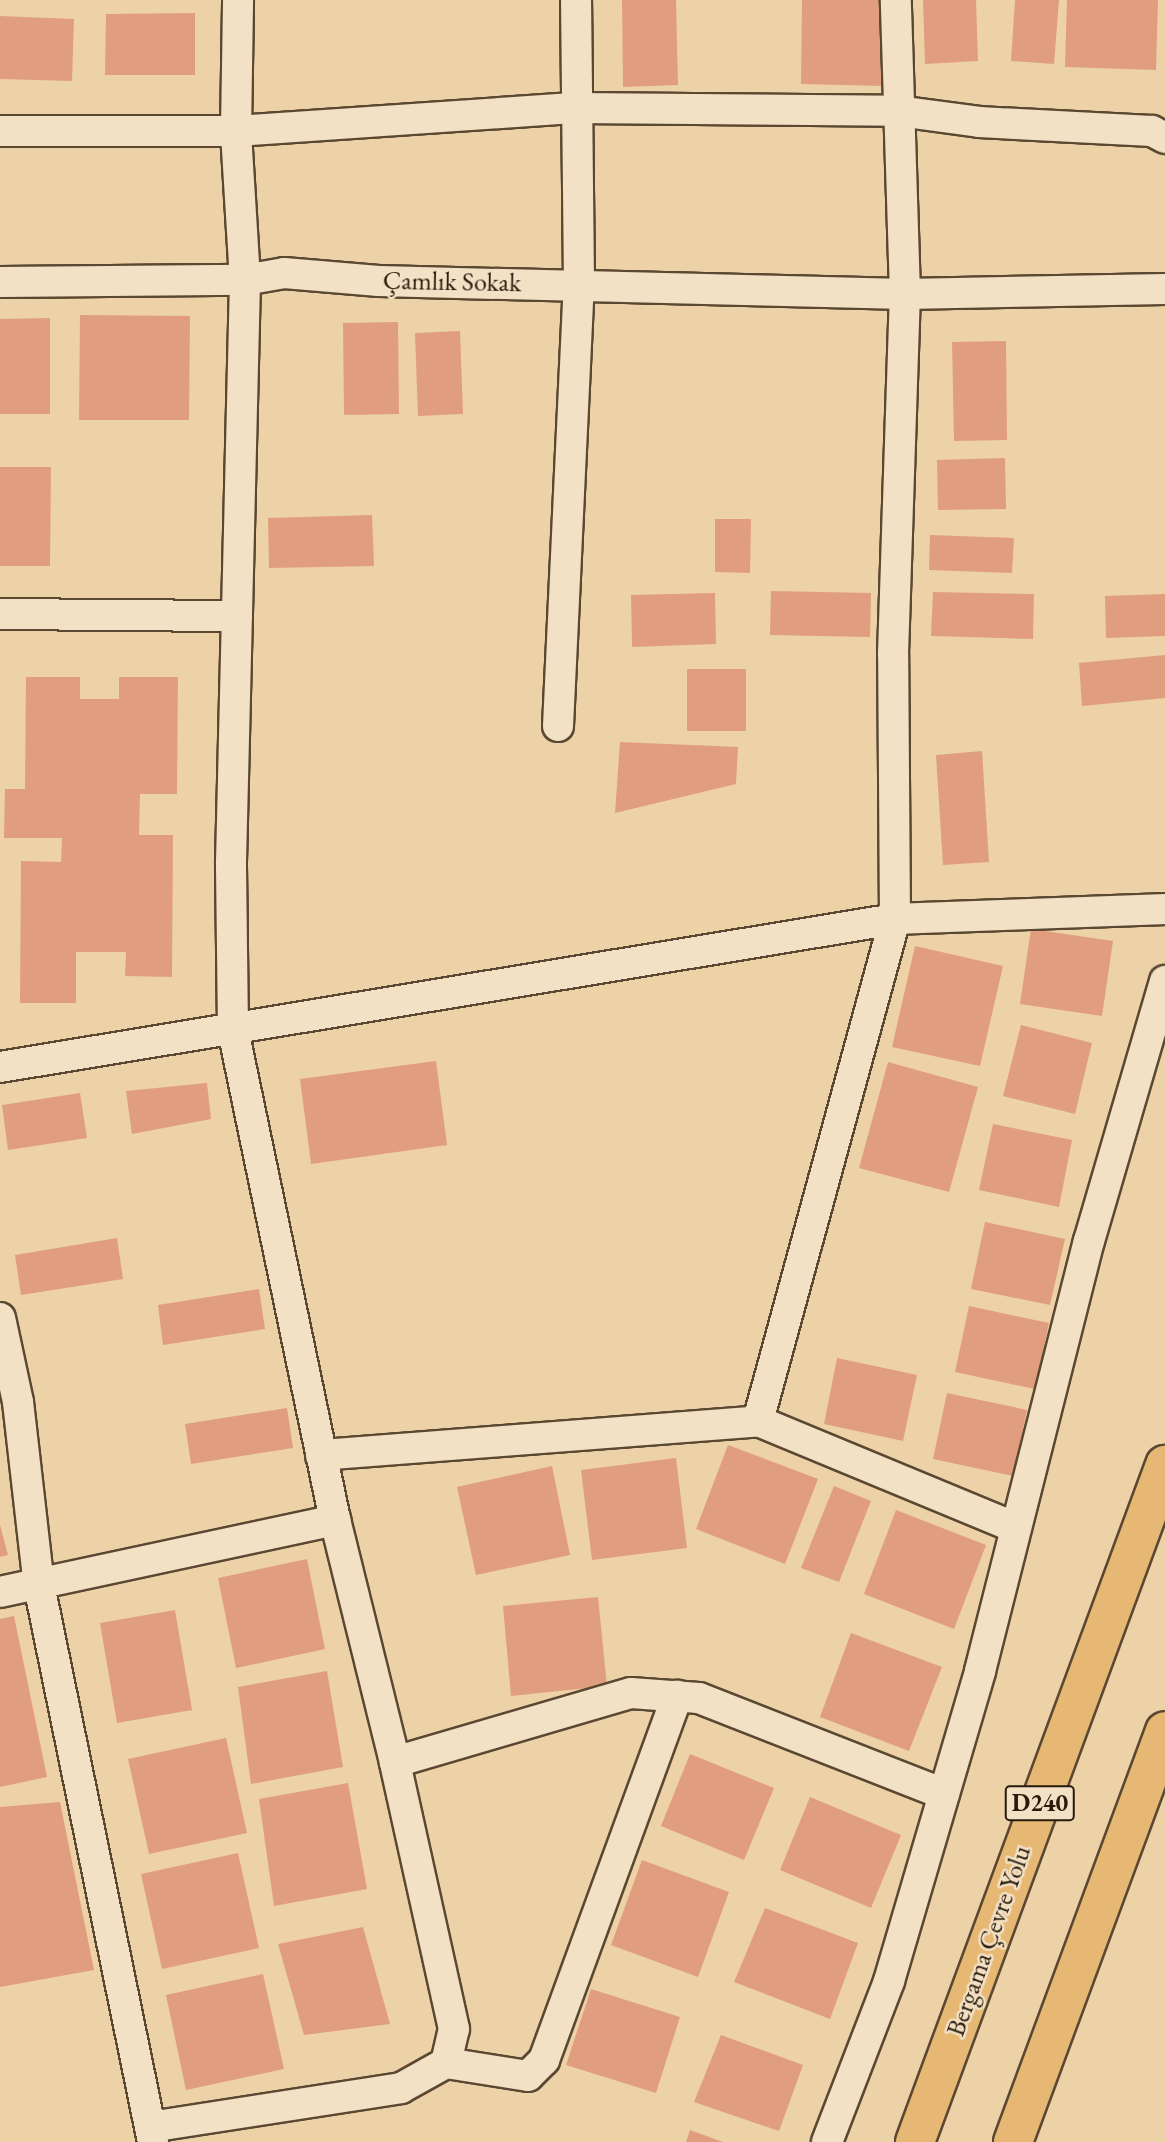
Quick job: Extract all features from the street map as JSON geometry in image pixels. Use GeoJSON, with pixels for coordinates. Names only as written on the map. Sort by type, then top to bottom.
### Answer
{"type":"FeatureCollection","features":[{"type":"Feature","properties":{"kind":"highway","name":"Bergama Çevre Yolu"},"geometry":{"type":"LineString","coordinates":[[915,2142],[1165,1465]]}},
{"type":"Feature","properties":{"kind":"highway"},"geometry":{"type":"LineString","coordinates":[[1013,2142],[1165,1731]]}},
{"type":"Feature","properties":{"kind":"street"},"geometry":{"type":"LineString","coordinates":[[238,0],[236,131],[245,280],[231,862],[233,1030],[335,1520],[395,1762],[454,2029],[446,2063]]}},
{"type":"Feature","properties":{"kind":"street"},"geometry":{"type":"LineString","coordinates":[[558,726],[579,283],[576,0]]}},
{"type":"Feature","properties":{"kind":"street"},"geometry":{"type":"LineString","coordinates":[[758,1422],[895,919],[893,654],[905,294],[896,0]]}},
{"type":"Feature","properties":{"kind":"street"},"geometry":{"type":"LineString","coordinates":[[0,131],[236,131],[576,108],[898,111],[979,122],[1152,131],[1165,138]]}},
{"type":"Feature","properties":{"kind":"street","name":"Çamlık Sokak"},"geometry":{"type":"LineString","coordinates":[[0,282],[245,280],[284,273],[379,281],[579,283],[905,294],[1165,289]]}},
{"type":"Feature","properties":{"kind":"street"},"geometry":{"type":"LineString","coordinates":[[0,614],[237,616]]}},
{"type":"Feature","properties":{"kind":"street"},"geometry":{"type":"LineString","coordinates":[[0,1067],[895,919],[1165,909]]}},
{"type":"Feature","properties":{"kind":"street"},"geometry":{"type":"LineString","coordinates":[[827,2142],[888,1981],[944,1794],[1016,1528],[1089,1241],[1165,981]]}},
{"type":"Feature","properties":{"kind":"street"},"geometry":{"type":"LineString","coordinates":[[0,1318],[18,1402],[39,1586],[152,2134],[401,2088],[446,2063],[528,2076],[544,2060],[677,1696]]}},
{"type":"Feature","properties":{"kind":"street"},"geometry":{"type":"LineString","coordinates":[[321,1455],[758,1422],[1016,1528]]}},
{"type":"Feature","properties":{"kind":"street"},"geometry":{"type":"LineString","coordinates":[[0,1592],[39,1586],[335,1520]]}},
{"type":"Feature","properties":{"kind":"street"},"geometry":{"type":"LineString","coordinates":[[395,1762],[631,1693],[699,1698],[801,1735],[944,1794]]}},
{"type":"Feature","properties":{"kind":"building"},"geometry":{"type":"Polygon","coordinates":[[[622,0],[676,0],[678,85],[623,87],[622,0]]]}},
{"type":"Feature","properties":{"kind":"building"},"geometry":{"type":"Polygon","coordinates":[[[802,0],[885,0],[884,86],[801,84],[802,0]]]}},
{"type":"Feature","properties":{"kind":"building"},"geometry":{"type":"Polygon","coordinates":[[[923,0],[976,0],[978,61],[925,64],[923,0]]]}},
{"type":"Feature","properties":{"kind":"building"},"geometry":{"type":"Polygon","coordinates":[[[1015,0],[1059,0],[1054,64],[1011,61],[1015,0]]]}},
{"type":"Feature","properties":{"kind":"building"},"geometry":{"type":"Polygon","coordinates":[[[1067,0],[1158,0],[1156,70],[1065,67],[1067,0]]]}},
{"type":"Feature","properties":{"kind":"building"},"geometry":{"type":"Polygon","coordinates":[[[195,13],[195,75],[105,75],[106,14],[195,13]]]}},
{"type":"Feature","properties":{"kind":"building"},"geometry":{"type":"Polygon","coordinates":[[[0,16],[74,19],[72,81],[0,79],[0,16]]]}},
{"type":"Feature","properties":{"kind":"building"},"geometry":{"type":"Polygon","coordinates":[[[80,315],[190,316],[189,420],[79,420],[80,315]]]}},
{"type":"Feature","properties":{"kind":"building"},"geometry":{"type":"Polygon","coordinates":[[[50,318],[50,414],[0,414],[0,319],[50,318]]]}},
{"type":"Feature","properties":{"kind":"building"},"geometry":{"type":"Polygon","coordinates":[[[398,322],[399,414],[344,415],[343,323],[398,322]]]}},
{"type":"Feature","properties":{"kind":"building"},"geometry":{"type":"Polygon","coordinates":[[[460,331],[463,414],[418,416],[415,333],[460,331]]]}},
{"type":"Feature","properties":{"kind":"building"},"geometry":{"type":"Polygon","coordinates":[[[1006,341],[1007,440],[954,441],[952,342],[1006,341]]]}},
{"type":"Feature","properties":{"kind":"building"},"geometry":{"type":"Polygon","coordinates":[[[1005,458],[1006,509],[938,510],[937,460],[1005,458]]]}},
{"type":"Feature","properties":{"kind":"building"},"geometry":{"type":"Polygon","coordinates":[[[0,467],[51,467],[50,566],[0,566],[0,467]]]}},
{"type":"Feature","properties":{"kind":"building"},"geometry":{"type":"Polygon","coordinates":[[[372,515],[374,566],[269,568],[268,518],[372,515]]]}},
{"type":"Feature","properties":{"kind":"building"},"geometry":{"type":"Polygon","coordinates":[[[715,519],[751,519],[750,573],[715,572],[715,519]]]}},
{"type":"Feature","properties":{"kind":"building"},"geometry":{"type":"Polygon","coordinates":[[[930,535],[1014,538],[1012,573],[929,570],[930,535]]]}},
{"type":"Feature","properties":{"kind":"building"},"geometry":{"type":"Polygon","coordinates":[[[771,591],[871,593],[870,637],[770,635],[771,591]]]}},
{"type":"Feature","properties":{"kind":"building"},"geometry":{"type":"Polygon","coordinates":[[[933,592],[1034,594],[1033,639],[931,636],[933,592]]]}},
{"type":"Feature","properties":{"kind":"building"},"geometry":{"type":"Polygon","coordinates":[[[715,593],[716,644],[632,647],[631,595],[715,593]]]}},
{"type":"Feature","properties":{"kind":"building"},"geometry":{"type":"Polygon","coordinates":[[[1165,594],[1165,636],[1106,638],[1105,596],[1165,594]]]}},
{"type":"Feature","properties":{"kind":"building"},"geometry":{"type":"Polygon","coordinates":[[[1165,655],[1165,698],[1082,706],[1079,663],[1165,655]]]}},
{"type":"Feature","properties":{"kind":"building"},"geometry":{"type":"Polygon","coordinates":[[[687,669],[746,669],[746,731],[687,731],[687,669]]]}},
{"type":"Feature","properties":{"kind":"building"},"geometry":{"type":"Polygon","coordinates":[[[26,677],[80,677],[80,699],[119,699],[119,677],[178,677],[177,794],[140,794],[139,835],[173,835],[172,977],[125,976],[126,952],[76,952],[76,1003],[20,1003],[21,861],[61,862],[62,838],[4,838],[5,789],[25,789],[26,677]]]}},
{"type":"Feature","properties":{"kind":"building"},"geometry":{"type":"Polygon","coordinates":[[[620,742],[738,747],[736,784],[615,813],[620,742]]]}},
{"type":"Feature","properties":{"kind":"building"},"geometry":{"type":"Polygon","coordinates":[[[982,751],[989,862],[943,865],[936,755],[982,751]]]}},
{"type":"Feature","properties":{"kind":"building"},"geometry":{"type":"Polygon","coordinates":[[[1031,929],[1113,941],[1102,1016],[1020,1004],[1031,929]]]}},
{"type":"Feature","properties":{"kind":"building"},"geometry":{"type":"Polygon","coordinates":[[[915,946],[1003,966],[980,1066],[892,1047],[915,946]]]}},
{"type":"Feature","properties":{"kind":"building"},"geometry":{"type":"Polygon","coordinates":[[[1021,1025],[1092,1043],[1075,1114],[1003,1096],[1021,1025]]]}},
{"type":"Feature","properties":{"kind":"building"},"geometry":{"type":"Polygon","coordinates":[[[436,1061],[447,1145],[311,1164],[300,1079],[436,1061]]]}},
{"type":"Feature","properties":{"kind":"building"},"geometry":{"type":"Polygon","coordinates":[[[888,1062],[978,1087],[949,1192],[859,1168],[888,1062]]]}},
{"type":"Feature","properties":{"kind":"building"},"geometry":{"type":"Polygon","coordinates":[[[207,1083],[211,1119],[132,1134],[126,1091],[207,1083]]]}},
{"type":"Feature","properties":{"kind":"building"},"geometry":{"type":"Polygon","coordinates":[[[80,1093],[87,1138],[8,1150],[2,1105],[80,1093]]]}},
{"type":"Feature","properties":{"kind":"building"},"geometry":{"type":"Polygon","coordinates":[[[993,1124],[1072,1140],[1059,1207],[979,1190],[993,1124]]]}},
{"type":"Feature","properties":{"kind":"building"},"geometry":{"type":"Polygon","coordinates":[[[985,1222],[1065,1239],[1050,1305],[971,1289],[985,1222]]]}},
{"type":"Feature","properties":{"kind":"building"},"geometry":{"type":"Polygon","coordinates":[[[117,1238],[123,1279],[21,1295],[15,1255],[117,1238]]]}},
{"type":"Feature","properties":{"kind":"building"},"geometry":{"type":"Polygon","coordinates":[[[259,1289],[265,1329],[163,1345],[158,1305],[259,1289]]]}},
{"type":"Feature","properties":{"kind":"building"},"geometry":{"type":"Polygon","coordinates":[[[969,1306],[1049,1323],[1035,1389],[955,1372],[969,1306]]]}},
{"type":"Feature","properties":{"kind":"building"},"geometry":{"type":"Polygon","coordinates":[[[837,1358],[917,1375],[903,1441],[824,1424],[837,1358]]]}},
{"type":"Feature","properties":{"kind":"building"},"geometry":{"type":"Polygon","coordinates":[[[947,1393],[1027,1410],[1013,1476],[933,1459],[947,1393]]]}},
{"type":"Feature","properties":{"kind":"building"},"geometry":{"type":"Polygon","coordinates":[[[287,1408],[293,1448],[191,1464],[185,1424],[287,1408]]]}},
{"type":"Feature","properties":{"kind":"building"},"geometry":{"type":"Polygon","coordinates":[[[728,1445],[818,1479],[785,1564],[696,1529],[728,1445]]]}},
{"type":"Feature","properties":{"kind":"building"},"geometry":{"type":"Polygon","coordinates":[[[676,1458],[687,1548],[592,1560],[581,1470],[676,1458]]]}},
{"type":"Feature","properties":{"kind":"building"},"geometry":{"type":"Polygon","coordinates":[[[552,1466],[570,1555],[476,1575],[457,1487],[552,1466]]]}},
{"type":"Feature","properties":{"kind":"building"},"geometry":{"type":"Polygon","coordinates":[[[834,1486],[871,1501],[839,1582],[801,1568],[834,1486]]]}},
{"type":"Feature","properties":{"kind":"building"},"geometry":{"type":"Polygon","coordinates":[[[896,1510],[986,1545],[954,1629],[864,1594],[896,1510]]]}},
{"type":"Feature","properties":{"kind":"building"},"geometry":{"type":"Polygon","coordinates":[[[0,1525],[8,1555],[0,1557],[0,1525]]]}},
{"type":"Feature","properties":{"kind":"building"},"geometry":{"type":"Polygon","coordinates":[[[307,1559],[325,1649],[236,1668],[218,1578],[307,1559]]]}},
{"type":"Feature","properties":{"kind":"building"},"geometry":{"type":"Polygon","coordinates":[[[598,1597],[607,1686],[511,1696],[503,1606],[598,1597]]]}},
{"type":"Feature","properties":{"kind":"building"},"geometry":{"type":"Polygon","coordinates":[[[175,1610],[192,1710],[117,1723],[100,1623],[175,1610]]]}},
{"type":"Feature","properties":{"kind":"building"},"geometry":{"type":"Polygon","coordinates":[[[14,1616],[47,1777],[0,1787],[0,1619],[14,1616]]]}},
{"type":"Feature","properties":{"kind":"building"},"geometry":{"type":"Polygon","coordinates":[[[851,1633],[942,1667],[909,1751],[820,1717],[851,1633]]]}},
{"type":"Feature","properties":{"kind":"building"},"geometry":{"type":"Polygon","coordinates":[[[327,1671],[343,1767],[251,1784],[238,1687],[327,1671]]]}},
{"type":"Feature","properties":{"kind":"building"},"geometry":{"type":"Polygon","coordinates":[[[226,1738],[247,1833],[149,1854],[128,1759],[226,1738]]]}},
{"type":"Feature","properties":{"kind":"building"},"geometry":{"type":"Polygon","coordinates":[[[690,1754],[774,1788],[744,1860],[661,1826],[690,1754]]]}},
{"type":"Feature","properties":{"kind":"building"},"geometry":{"type":"Polygon","coordinates":[[[348,1783],[367,1889],[274,1906],[259,1799],[348,1783]]]}},
{"type":"Feature","properties":{"kind":"building"},"geometry":{"type":"Polygon","coordinates":[[[810,1797],[901,1835],[871,1908],[780,1870],[810,1797]]]}},
{"type":"Feature","properties":{"kind":"building"},"geometry":{"type":"Polygon","coordinates":[[[60,1802],[94,1970],[0,1987],[0,1807],[60,1802]]]}},
{"type":"Feature","properties":{"kind":"building"},"geometry":{"type":"Polygon","coordinates":[[[238,1853],[259,1948],[162,1969],[141,1874],[238,1853]]]}},
{"type":"Feature","properties":{"kind":"building"},"geometry":{"type":"Polygon","coordinates":[[[642,1860],[729,1892],[698,1977],[611,1945],[642,1860]]]}},
{"type":"Feature","properties":{"kind":"building"},"geometry":{"type":"Polygon","coordinates":[[[765,1908],[858,1943],[830,2019],[734,1982],[765,1908]]]}},
{"type":"Feature","properties":{"kind":"building"},"geometry":{"type":"Polygon","coordinates":[[[363,1927],[390,2024],[304,2035],[278,1944],[363,1927]]]}},
{"type":"Feature","properties":{"kind":"building"},"geometry":{"type":"Polygon","coordinates":[[[263,1974],[284,2069],[186,2090],[166,1995],[263,1974]]]}},
{"type":"Feature","properties":{"kind":"building"},"geometry":{"type":"Polygon","coordinates":[[[591,1989],[680,2017],[656,2093],[566,2065],[591,1989]]]}},
{"type":"Feature","properties":{"kind":"building"},"geometry":{"type":"Polygon","coordinates":[[[721,2035],[803,2065],[779,2131],[694,2102],[721,2035]]]}},
{"type":"Feature","properties":{"kind":"building"},"geometry":{"type":"Polygon","coordinates":[[[690,2130],[723,2142],[686,2142],[690,2130]]]}}]}
